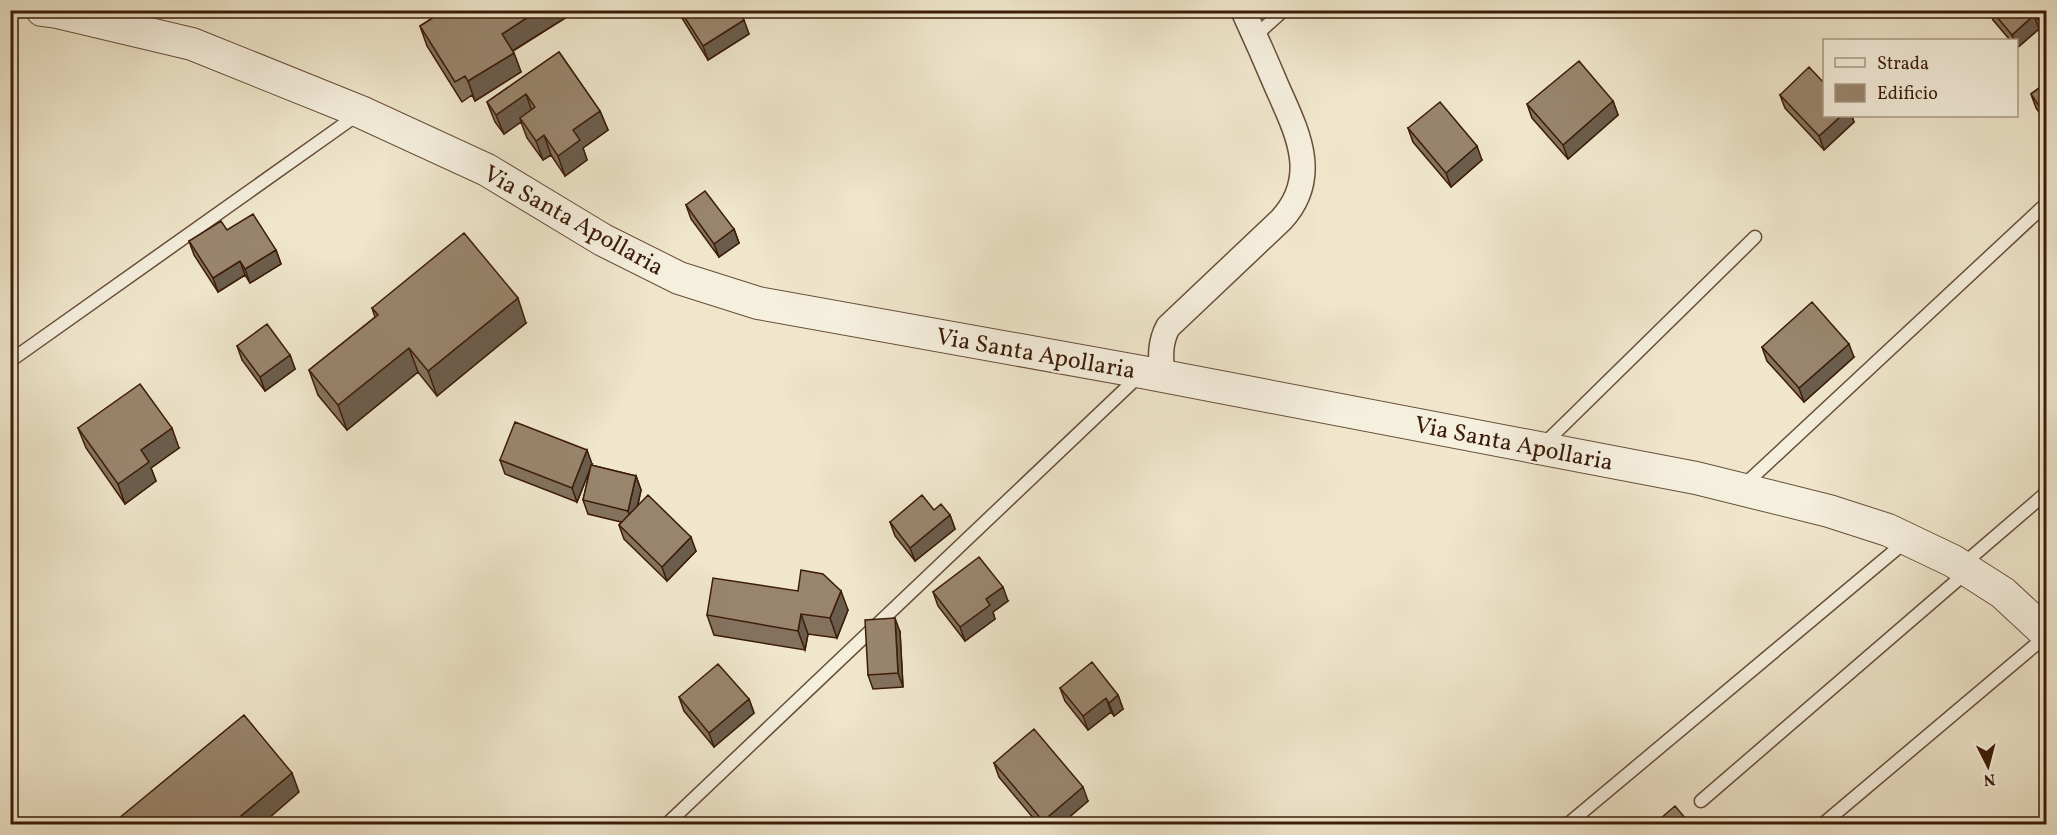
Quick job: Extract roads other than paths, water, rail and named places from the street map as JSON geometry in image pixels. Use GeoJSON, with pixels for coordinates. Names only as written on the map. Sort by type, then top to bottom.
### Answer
{"type":"FeatureCollection","features":[{"type":"Feature","properties":{"kind":"street","name":"Via Santa Apollaria"},"geometry":{"type":"LineString","coordinates":[[42,10],[192,44],[361,112],[487,170],[603,240],[679,278],[758,303],[1696,478],[1848,516],[1908,539],[1965,568],[2003,593],[2046,634]]}},
{"type":"Feature","properties":{"kind":"street"},"geometry":{"type":"LineString","coordinates":[[1152,375],[1161,350],[1162,339],[1168,327],[1281,220],[1293,206],[1300,187],[1302,155],[1297,132],[1243,10]]}},
{"type":"Feature","properties":{"kind":"lane"},"geometry":{"type":"LineString","coordinates":[[1255,36],[1284,10]]}},
{"type":"Feature","properties":{"kind":"lane"},"geometry":{"type":"LineString","coordinates":[[10,361],[361,112]]}},
{"type":"Feature","properties":{"kind":"lane"},"geometry":{"type":"LineString","coordinates":[[1740,489],[2046,204]]}},
{"type":"Feature","properties":{"kind":"lane"},"geometry":{"type":"LineString","coordinates":[[1539,448],[1755,237]]}},
{"type":"Feature","properties":{"kind":"lane"},"geometry":{"type":"LineString","coordinates":[[667,825],[1152,375]]}},
{"type":"Feature","properties":{"kind":"lane"},"geometry":{"type":"LineString","coordinates":[[1701,801],[1965,568],[2046,493]]}},
{"type":"Feature","properties":{"kind":"lane"},"geometry":{"type":"LineString","coordinates":[[1568,825],[1908,539]]}},
{"type":"Feature","properties":{"kind":"lane"},"geometry":{"type":"LineString","coordinates":[[1822,825],[2046,634]]}}]}
